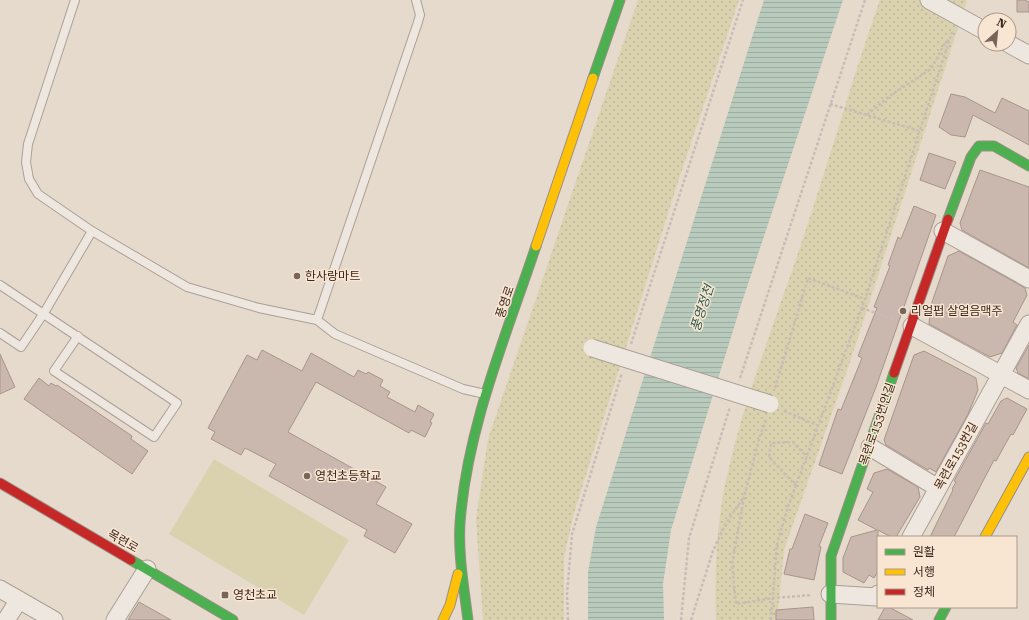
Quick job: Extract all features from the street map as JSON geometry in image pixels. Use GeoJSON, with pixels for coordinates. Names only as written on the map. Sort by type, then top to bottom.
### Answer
{"type":"FeatureCollection","features":[{"type":"Feature","properties":{"kind":"main road","name":"풍영로"},"geometry":{"type":"LineString","coordinates":[[468,620],[461,563],[460,524],[467,467],[486,394],[620,0]]}},
{"type":"Feature","properties":{"kind":"main road","name":"목련로153번안길"},"geometry":{"type":"LineString","coordinates":[[831,620],[831,556],[912,326],[943,231],[971,156],[979,146],[994,146],[1029,166]]}},
{"type":"Feature","properties":{"kind":"main road"},"geometry":{"type":"LineString","coordinates":[[986,536],[1029,457]]}},
{"type":"Feature","properties":{"kind":"main road","name":"목련로"},"geometry":{"type":"LineString","coordinates":[[0,483],[233,620]]}},
{"type":"Feature","properties":{"kind":"main road"},"geometry":{"type":"LineString","coordinates":[[443,620],[450,605],[461,563]]}},
{"type":"Feature","properties":{"kind":"main road"},"geometry":{"type":"LineString","coordinates":[[939,620],[945,608]]}},
{"type":"Feature","properties":{"kind":"street"},"geometry":{"type":"LineString","coordinates":[[929,0],[977,27]]}},
{"type":"Feature","properties":{"kind":"street"},"geometry":{"type":"LineString","coordinates":[[1017,48],[1029,55]]}},
{"type":"Feature","properties":{"kind":"street"},"geometry":{"type":"LineString","coordinates":[[943,231],[1029,279]]}},
{"type":"Feature","properties":{"kind":"street","name":"목련로153번길"},"geometry":{"type":"LineString","coordinates":[[911,536],[1029,324]]}},
{"type":"Feature","properties":{"kind":"street"},"geometry":{"type":"LineString","coordinates":[[912,326],[1029,390]]}},
{"type":"Feature","properties":{"kind":"street"},"geometry":{"type":"LineString","coordinates":[[592,348],[770,404]]}},
{"type":"Feature","properties":{"kind":"street"},"geometry":{"type":"LineString","coordinates":[[870,447],[938,488]]}},
{"type":"Feature","properties":{"kind":"street"},"geometry":{"type":"LineString","coordinates":[[116,620],[147,569]]}},
{"type":"Feature","properties":{"kind":"street"},"geometry":{"type":"LineString","coordinates":[[0,589],[54,620]]}},
{"type":"Feature","properties":{"kind":"street"},"geometry":{"type":"LineString","coordinates":[[830,594],[877,597]]}},
{"type":"Feature","properties":{"kind":"street"},"geometry":{"type":"LineString","coordinates":[[6,620],[19,600]]}},
{"type":"Feature","properties":{"kind":"lane"},"geometry":{"type":"LineString","coordinates":[[75,0],[28,144],[26,162],[29,179],[38,194],[92,231],[187,287],[246,304],[317,320],[335,334],[463,389],[486,394]]}},
{"type":"Feature","properties":{"kind":"lane"},"geometry":{"type":"LineString","coordinates":[[317,320],[418,22],[420,15],[416,0]]}},
{"type":"Feature","properties":{"kind":"lane"},"geometry":{"type":"LineString","coordinates":[[0,333],[21,346],[44,313],[92,231]]}},
{"type":"Feature","properties":{"kind":"lane"},"geometry":{"type":"LineString","coordinates":[[0,284],[44,313],[78,336],[177,403],[154,437],[54,371],[78,336]]}},
{"type":"Feature","properties":{"kind":"path"},"geometry":{"type":"LineString","coordinates":[[630,348],[743,0]]}},
{"type":"Feature","properties":{"kind":"path"},"geometry":{"type":"LineString","coordinates":[[739,380],[865,0]]}},
{"type":"Feature","properties":{"kind":"path"},"geometry":{"type":"LineString","coordinates":[[771,620],[777,544],[796,486],[862,308],[958,16]]}},
{"type":"Feature","properties":{"kind":"path"},"geometry":{"type":"LineString","coordinates":[[867,115],[891,95],[931,69],[944,45],[950,38]]}},
{"type":"Feature","properties":{"kind":"path"},"geometry":{"type":"LineString","coordinates":[[830,104],[920,131]]}},
{"type":"Feature","properties":{"kind":"path"},"geometry":{"type":"LineString","coordinates":[[830,594],[773,598],[736,604],[732,564],[744,496],[760,436],[808,278],[865,299]]}},
{"type":"Feature","properties":{"kind":"path"},"geometry":{"type":"LineString","coordinates":[[862,308],[912,326]]}},
{"type":"Feature","properties":{"kind":"path"},"geometry":{"type":"LineString","coordinates":[[568,620],[567,594],[572,534],[623,370]]}},
{"type":"Feature","properties":{"kind":"path"},"geometry":{"type":"LineString","coordinates":[[681,620],[688,538],[731,403]]}},
{"type":"Feature","properties":{"kind":"path"},"geometry":{"type":"LineString","coordinates":[[770,404],[819,426]]}},
{"type":"Feature","properties":{"kind":"path"},"geometry":{"type":"LineString","coordinates":[[796,486],[769,457],[771,443],[793,442],[807,457]]}},
{"type":"Feature","properties":{"kind":"path"},"geometry":{"type":"LineString","coordinates":[[691,620],[713,551],[725,525],[744,496]]}},
{"type":"Feature","properties":{"kind":"shaded area"},"geometry":{"type":"Polygon","coordinates":[[[638,0],[739,0],[675,191],[574,513],[564,557],[564,620],[483,620],[476,519],[488,439],[638,0]]]}},
{"type":"Feature","properties":{"kind":"shaded area"},"geometry":{"type":"Polygon","coordinates":[[[880,0],[967,0],[852,356],[784,550],[777,620],[716,620],[715,584],[721,507],[735,442],[753,383],[813,208],[880,0]]]}},
{"type":"Feature","properties":{"kind":"shaded area"},"geometry":{"type":"Polygon","coordinates":[[[214,459],[349,540],[304,615],[169,534],[214,459]]]}},
{"type":"Feature","properties":{"kind":"water","name":"풍영정천"},"geometry":{"type":"Polygon","coordinates":[[[764,0],[843,0],[741,305],[671,530],[663,584],[664,620],[588,620],[588,572],[596,527],[764,0]]]}},
{"type":"Feature","properties":{"kind":"building"},"geometry":{"type":"Polygon","coordinates":[[[1017,0],[1025,0],[1029,2],[1029,12],[1017,12],[1017,0]]]}},
{"type":"Feature","properties":{"kind":"building"},"geometry":{"type":"Polygon","coordinates":[[[951,94],[965,97],[995,113],[1002,98],[1029,111],[1029,145],[973,115],[965,137],[951,135],[939,127],[951,94]]]}},
{"type":"Feature","properties":{"kind":"building"},"geometry":{"type":"Polygon","coordinates":[[[929,153],[956,162],[945,189],[920,180],[929,153]]]}},
{"type":"Feature","properties":{"kind":"building"},"geometry":{"type":"Polygon","coordinates":[[[980,170],[1029,187],[1029,268],[962,230],[960,223],[980,170]]]}},
{"type":"Feature","properties":{"kind":"building"},"geometry":{"type":"Polygon","coordinates":[[[914,206],[936,215],[876,387],[842,474],[819,465],[838,409],[841,410],[862,358],[858,356],[877,308],[874,307],[890,266],[888,265],[898,237],[901,239],[914,206]]]}},
{"type":"Feature","properties":{"kind":"building"},"geometry":{"type":"Polygon","coordinates":[[[959,251],[1025,288],[1027,295],[1013,322],[1017,325],[1002,353],[990,357],[929,324],[931,305],[948,256],[959,251]]]}},
{"type":"Feature","properties":{"kind":"building"},"geometry":{"type":"Polygon","coordinates":[[[1029,345],[1029,379],[1018,373],[1016,368],[1029,345]]]}},
{"type":"Feature","properties":{"kind":"building"},"geometry":{"type":"Polygon","coordinates":[[[262,350],[302,371],[311,353],[354,377],[358,370],[366,374],[368,372],[383,380],[380,386],[390,392],[387,397],[415,412],[418,405],[434,414],[430,422],[432,423],[425,437],[411,430],[409,433],[316,382],[288,432],[386,487],[376,504],[412,524],[395,553],[364,536],[367,530],[269,476],[276,464],[245,448],[241,455],[211,439],[215,432],[208,428],[247,355],[257,360],[262,350]]]}},
{"type":"Feature","properties":{"kind":"building"},"geometry":{"type":"Polygon","coordinates":[[[924,351],[976,378],[978,390],[968,414],[936,472],[929,468],[928,470],[886,445],[884,440],[914,355],[924,351]]]}},
{"type":"Feature","properties":{"kind":"building"},"geometry":{"type":"Polygon","coordinates":[[[0,354],[15,387],[0,394],[0,354]]]}},
{"type":"Feature","properties":{"kind":"building"},"geometry":{"type":"Polygon","coordinates":[[[39,378],[49,386],[51,383],[56,386],[57,385],[132,436],[131,439],[148,451],[132,474],[24,399],[39,378]]]}},
{"type":"Feature","properties":{"kind":"building"},"geometry":{"type":"Polygon","coordinates":[[[1007,398],[1027,409],[1013,435],[1011,434],[996,461],[994,460],[955,536],[930,536],[953,490],[952,489],[956,482],[954,481],[986,423],[988,424],[1001,401],[1007,398]]]}},
{"type":"Feature","properties":{"kind":"building"},"geometry":{"type":"Polygon","coordinates":[[[887,469],[918,487],[920,497],[897,536],[889,536],[878,530],[877,573],[874,578],[869,575],[864,583],[843,572],[843,558],[851,537],[877,530],[858,520],[873,492],[867,489],[874,473],[887,469]]]}},
{"type":"Feature","properties":{"kind":"building"},"geometry":{"type":"Polygon","coordinates":[[[805,514],[828,523],[819,546],[821,547],[814,580],[784,574],[790,549],[792,549],[805,514]]]}},
{"type":"Feature","properties":{"kind":"building"},"geometry":{"type":"Polygon","coordinates":[[[139,602],[171,620],[128,620],[139,602]]]}},
{"type":"Feature","properties":{"kind":"building"},"geometry":{"type":"Polygon","coordinates":[[[813,607],[814,620],[776,620],[776,610],[813,607]]]}},
{"type":"Feature","properties":{"kind":"building"},"geometry":{"type":"Polygon","coordinates":[[[884,608],[891,608],[913,620],[878,620],[884,608]]]}},
{"type":"Feature","properties":{"kind":"traffic: fast"},"geometry":{"type":"LineString","coordinates":[[593,78],[620,0]]}},
{"type":"Feature","properties":{"kind":"traffic: fast"},"geometry":{"type":"LineString","coordinates":[[948,219],[971,157],[979,146],[994,146],[1029,166]]}},
{"type":"Feature","properties":{"kind":"traffic: fast"},"geometry":{"type":"LineString","coordinates":[[468,620],[460,547],[460,523],[464,487],[479,417],[489,382],[536,246]]}},
{"type":"Feature","properties":{"kind":"traffic: fast"},"geometry":{"type":"LineString","coordinates":[[831,620],[831,556],[894,373]]}},
{"type":"Feature","properties":{"kind":"traffic: fast"},"geometry":{"type":"LineString","coordinates":[[131,560],[233,620]]}},
{"type":"Feature","properties":{"kind":"traffic: fast"},"geometry":{"type":"LineString","coordinates":[[939,620],[945,608]]}},
{"type":"Feature","properties":{"kind":"traffic: slow"},"geometry":{"type":"LineString","coordinates":[[536,246],[593,78]]}},
{"type":"Feature","properties":{"kind":"traffic: slow"},"geometry":{"type":"LineString","coordinates":[[986,536],[1029,457]]}},
{"type":"Feature","properties":{"kind":"traffic: slow"},"geometry":{"type":"LineString","coordinates":[[443,620],[450,605],[458,574]]}},
{"type":"Feature","properties":{"kind":"traffic: jam"},"geometry":{"type":"LineString","coordinates":[[894,373],[948,219]]}},
{"type":"Feature","properties":{"kind":"traffic: jam"},"geometry":{"type":"LineString","coordinates":[[0,483],[131,560]]}},
{"type":"Feature","properties":{"kind":"place","name":"한사랑마트"},"geometry":{"type":"Point","coordinates":[297,276]}},
{"type":"Feature","properties":{"kind":"place","name":"리얼펍 살얼음맥주"},"geometry":{"type":"Point","coordinates":[903,311]}},
{"type":"Feature","properties":{"kind":"place","name":"영천초등학교"},"geometry":{"type":"Point","coordinates":[307,476]}},
{"type":"Feature","properties":{"kind":"place","name":"영천초교"},"geometry":{"type":"Point","coordinates":[225,595]}}]}
